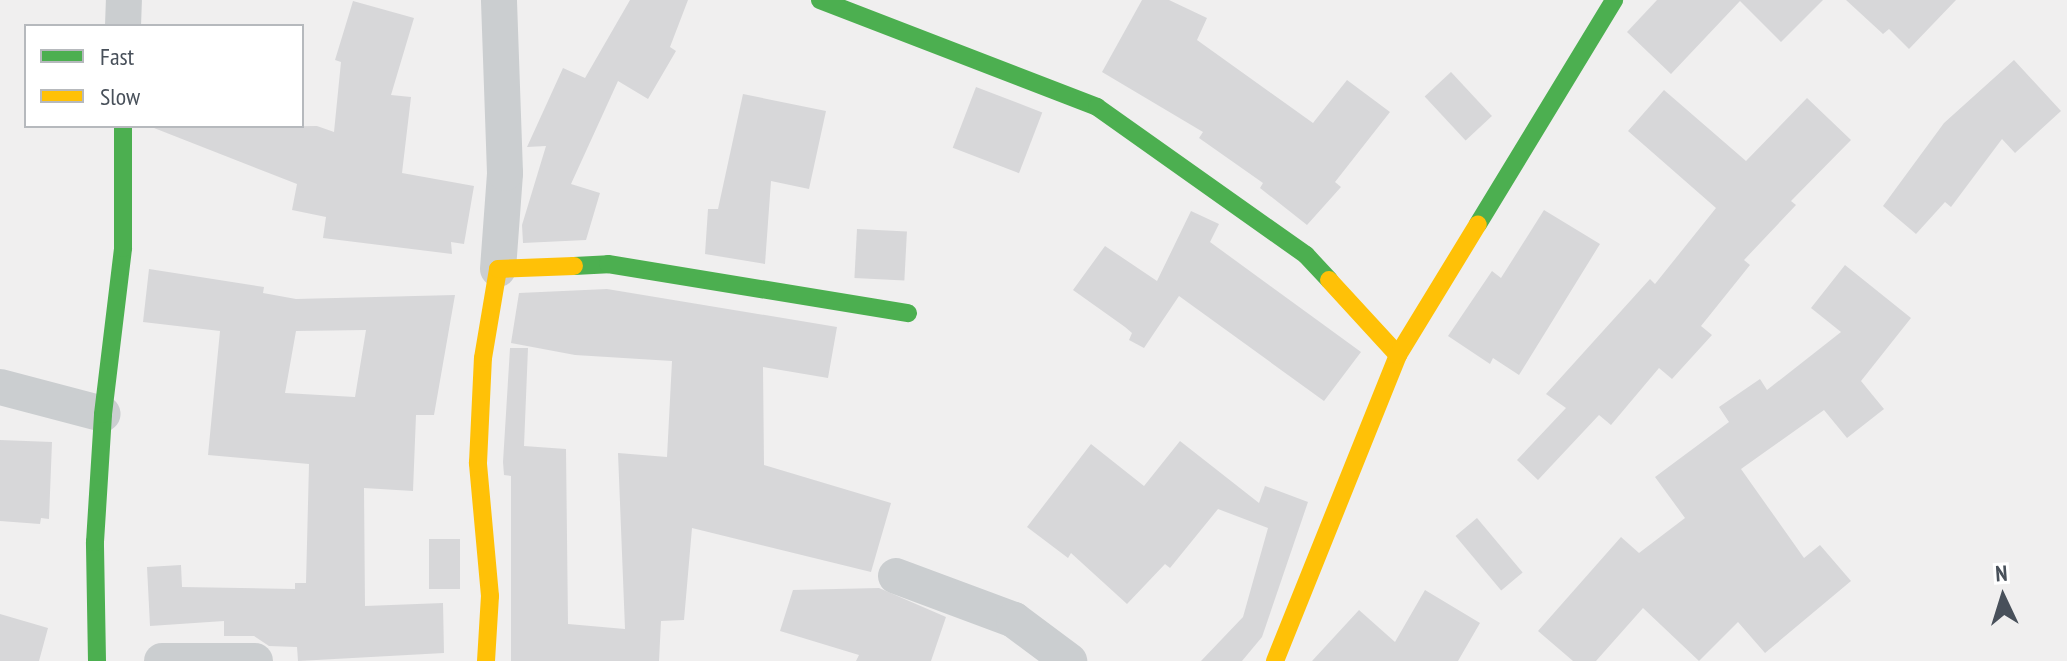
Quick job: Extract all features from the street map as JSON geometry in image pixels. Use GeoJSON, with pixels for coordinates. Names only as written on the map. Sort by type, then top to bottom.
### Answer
{"type":"FeatureCollection","features":[{"type":"Feature","properties":{"kind":"street"},"geometry":{"type":"LineString","coordinates":[[123,24],[124,0]]}},
{"type":"Feature","properties":{"kind":"street"},"geometry":{"type":"LineString","coordinates":[[486,661],[490,596],[478,463],[483,358],[498,269],[505,173],[499,0]]}},
{"type":"Feature","properties":{"kind":"street"},"geometry":{"type":"LineString","coordinates":[[820,0],[1097,107],[1306,255],[1398,355]]}},
{"type":"Feature","properties":{"kind":"street"},"geometry":{"type":"LineString","coordinates":[[1275,661],[1284,649],[1398,355],[1614,0]]}},
{"type":"Feature","properties":{"kind":"street"},"geometry":{"type":"LineString","coordinates":[[97,661],[95,542],[103,414],[123,248],[123,128]]}},
{"type":"Feature","properties":{"kind":"street"},"geometry":{"type":"LineString","coordinates":[[498,269],[608,264],[908,313]]}},
{"type":"Feature","properties":{"kind":"street"},"geometry":{"type":"LineString","coordinates":[[0,387],[103,414]]}},
{"type":"Feature","properties":{"kind":"street"},"geometry":{"type":"LineString","coordinates":[[896,576],[1014,620],[1069,661]]}},
{"type":"Feature","properties":{"kind":"street"},"geometry":{"type":"LineString","coordinates":[[162,661],[255,661]]}},
{"type":"Feature","properties":{"kind":"building"},"geometry":{"type":"Polygon","coordinates":[[[630,0],[688,0],[670,47],[676,51],[648,99],[618,81],[571,184],[600,193],[586,240],[523,243],[522,225],[546,146],[527,147],[563,68],[585,78],[630,0]]]}},
{"type":"Feature","properties":{"kind":"building"},"geometry":{"type":"Polygon","coordinates":[[[1142,0],[1169,0],[1207,18],[1197,40],[1313,123],[1347,80],[1390,112],[1335,182],[1341,187],[1307,225],[1260,188],[1263,183],[1199,138],[1203,132],[1102,72],[1142,0]]]}},
{"type":"Feature","properties":{"kind":"building"},"geometry":{"type":"Polygon","coordinates":[[[1657,0],[1823,0],[1781,42],[1740,1],[1671,74],[1627,32],[1657,0]]]}},
{"type":"Feature","properties":{"kind":"building"},"geometry":{"type":"Polygon","coordinates":[[[1846,0],[1956,0],[1909,49],[1889,29],[1883,34],[1846,0]]]}},
{"type":"Feature","properties":{"kind":"building"},"geometry":{"type":"Polygon","coordinates":[[[353,1],[414,18],[391,95],[411,97],[402,173],[474,186],[464,244],[451,242],[452,254],[323,238],[326,217],[292,210],[297,184],[154,128],[317,126],[334,132],[341,62],[335,60],[353,1]]]}},
{"type":"Feature","properties":{"kind":"building"},"geometry":{"type":"Polygon","coordinates":[[[2014,60],[2061,111],[2015,153],[2002,139],[1951,207],[1945,202],[1916,234],[1883,206],[1944,123],[2014,60]]]}},
{"type":"Feature","properties":{"kind":"building"},"geometry":{"type":"Polygon","coordinates":[[[1451,72],[1492,116],[1466,140],[1425,97],[1451,72]]]}},
{"type":"Feature","properties":{"kind":"building"},"geometry":{"type":"Polygon","coordinates":[[[976,87],[1042,112],[1019,173],[953,148],[976,87]]]}},
{"type":"Feature","properties":{"kind":"building"},"geometry":{"type":"Polygon","coordinates":[[[1664,90],[1746,161],[1807,98],[1851,140],[1791,201],[1796,205],[1744,260],[1750,265],[1701,326],[1712,335],[1672,379],[1659,368],[1611,425],[1599,415],[1538,480],[1517,460],[1566,408],[1546,394],[1650,279],[1655,284],[1716,208],[1628,131],[1664,90]]]}},
{"type":"Feature","properties":{"kind":"building"},"geometry":{"type":"Polygon","coordinates":[[[743,94],[826,111],[809,189],[771,181],[765,264],[705,254],[708,209],[718,209],[743,94]]]}},
{"type":"Feature","properties":{"kind":"building"},"geometry":{"type":"Polygon","coordinates":[[[1544,210],[1600,244],[1519,375],[1493,358],[1490,364],[1448,336],[1492,271],[1501,278],[1544,210]]]}},
{"type":"Feature","properties":{"kind":"building"},"geometry":{"type":"Polygon","coordinates":[[[1191,211],[1219,224],[1210,242],[1361,352],[1324,401],[1179,296],[1144,348],[1129,340],[1132,333],[1125,327],[1073,290],[1105,246],[1157,281],[1191,211]]]}},
{"type":"Feature","properties":{"kind":"building"},"geometry":{"type":"Polygon","coordinates":[[[857,229],[907,232],[904,281],[854,278],[857,229]]]}},
{"type":"Feature","properties":{"kind":"building"},"geometry":{"type":"Polygon","coordinates":[[[1845,265],[1911,318],[1861,381],[1884,409],[1847,438],[1824,410],[1741,469],[1804,558],[1820,545],[1851,581],[1765,653],[1738,622],[1699,661],[1643,608],[1596,661],[1573,661],[1538,631],[1621,537],[1639,553],[1685,518],[1655,477],[1729,422],[1719,407],[1760,379],[1767,390],[1841,332],[1811,308],[1845,265]]]}},
{"type":"Feature","properties":{"kind":"building"},"geometry":{"type":"Polygon","coordinates":[[[149,269],[264,287],[263,293],[296,299],[455,295],[434,415],[416,415],[413,491],[364,488],[365,606],[443,603],[444,653],[298,661],[297,647],[269,646],[254,636],[224,636],[224,621],[150,626],[147,567],[181,565],[182,587],[295,589],[295,583],[306,583],[309,464],[208,455],[220,331],[143,322],[149,269]],[[366,330],[296,331],[285,393],[355,397],[366,330]]]}},
{"type":"Feature","properties":{"kind":"building"},"geometry":{"type":"Polygon","coordinates":[[[607,289],[837,327],[828,378],[763,367],[764,465],[891,503],[871,572],[692,528],[684,620],[661,621],[659,661],[511,661],[511,476],[504,475],[503,462],[510,348],[528,348],[524,446],[566,449],[568,624],[625,629],[618,453],[667,457],[672,361],[575,355],[511,343],[519,293],[607,289]]]}},
{"type":"Feature","properties":{"kind":"building"},"geometry":{"type":"Polygon","coordinates":[[[0,440],[52,442],[49,519],[41,518],[40,524],[0,521],[0,440]]]}},
{"type":"Feature","properties":{"kind":"building"},"geometry":{"type":"Polygon","coordinates":[[[1180,441],[1259,503],[1265,486],[1308,502],[1262,637],[1242,661],[1201,661],[1243,617],[1268,528],[1218,509],[1170,568],[1165,564],[1127,604],[1071,553],[1068,558],[1027,527],[1091,444],[1144,486],[1180,441]]]}},
{"type":"Feature","properties":{"kind":"building"},"geometry":{"type":"Polygon","coordinates":[[[1477,518],[1523,572],[1501,590],[1456,536],[1477,518]]]}},
{"type":"Feature","properties":{"kind":"building"},"geometry":{"type":"Polygon","coordinates":[[[429,539],[460,539],[460,589],[429,589],[429,539]]]}},
{"type":"Feature","properties":{"kind":"building"},"geometry":{"type":"Polygon","coordinates":[[[879,588],[946,617],[931,661],[856,661],[859,655],[780,631],[793,590],[879,588]]]}},
{"type":"Feature","properties":{"kind":"building"},"geometry":{"type":"Polygon","coordinates":[[[1425,590],[1480,623],[1458,661],[1312,661],[1359,610],[1395,642],[1425,590]]]}},
{"type":"Feature","properties":{"kind":"building"},"geometry":{"type":"Polygon","coordinates":[[[0,614],[48,628],[39,661],[0,661],[0,614]]]}},
{"type":"Feature","properties":{"kind":"traffic: fast"},"geometry":{"type":"LineString","coordinates":[[820,0],[1097,107],[1306,255],[1329,280]]}},
{"type":"Feature","properties":{"kind":"traffic: fast"},"geometry":{"type":"LineString","coordinates":[[1478,224],[1614,0]]}},
{"type":"Feature","properties":{"kind":"traffic: fast"},"geometry":{"type":"LineString","coordinates":[[97,661],[95,542],[103,414],[123,248],[123,128]]}},
{"type":"Feature","properties":{"kind":"traffic: fast"},"geometry":{"type":"LineString","coordinates":[[574,266],[608,264],[908,313]]}},
{"type":"Feature","properties":{"kind":"traffic: slow"},"geometry":{"type":"LineString","coordinates":[[1275,661],[1398,355],[1478,224]]}},
{"type":"Feature","properties":{"kind":"traffic: slow"},"geometry":{"type":"LineString","coordinates":[[486,661],[490,596],[478,463],[483,358],[498,269],[574,266]]}},
{"type":"Feature","properties":{"kind":"traffic: slow"},"geometry":{"type":"LineString","coordinates":[[1329,280],[1398,355]]}}]}
